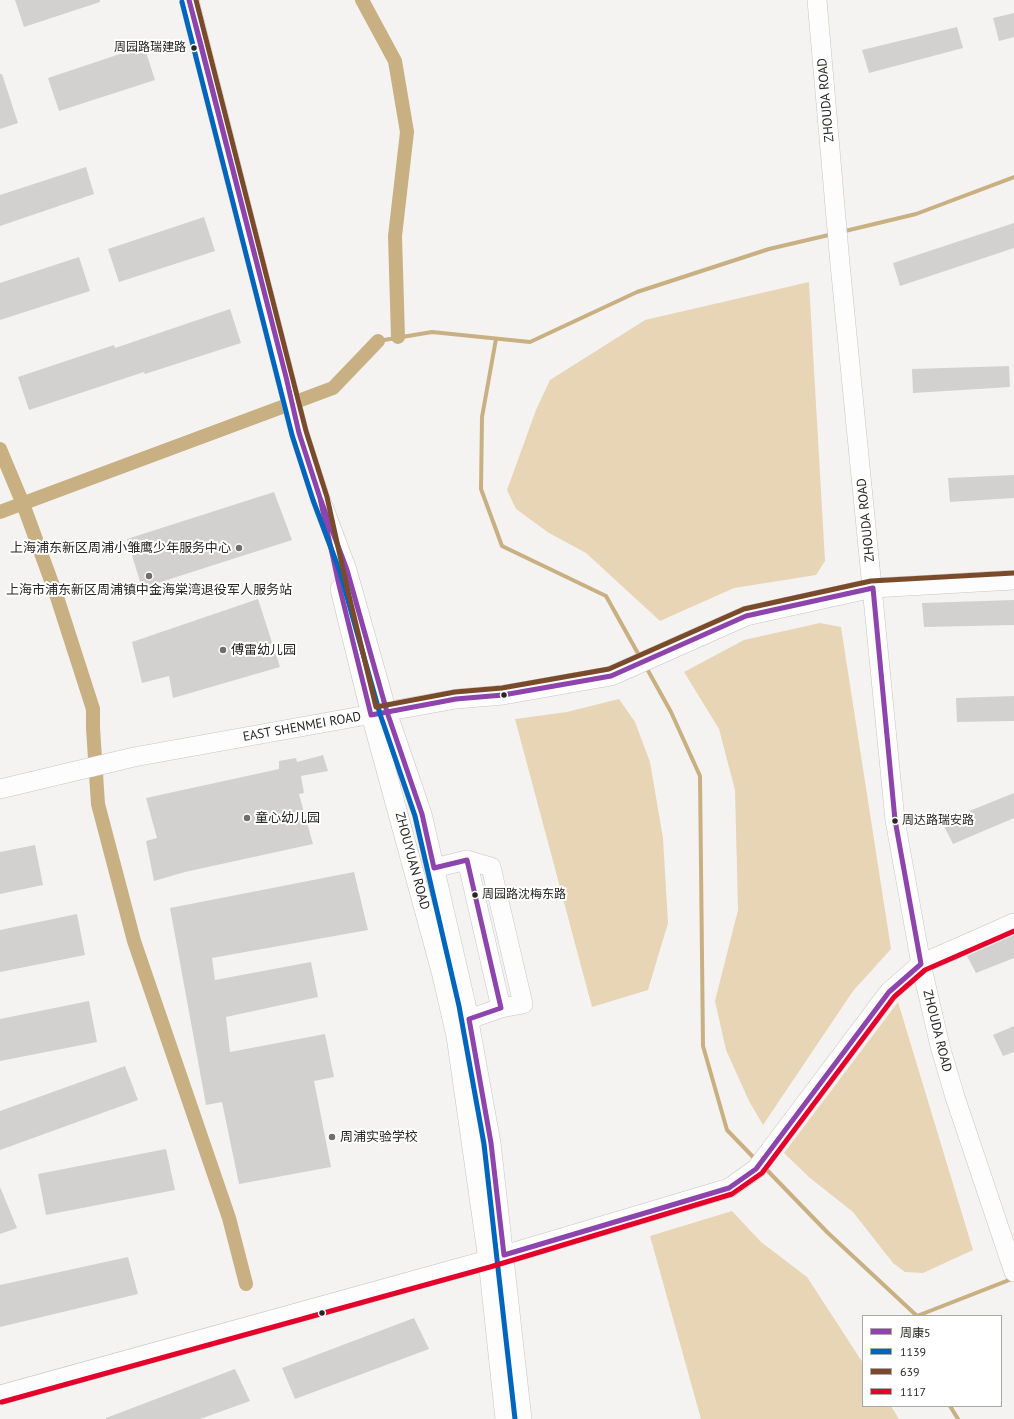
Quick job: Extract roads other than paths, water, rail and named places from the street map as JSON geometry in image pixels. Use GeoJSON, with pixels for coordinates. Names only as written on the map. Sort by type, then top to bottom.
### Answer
{"type":"FeatureCollection","features":[{"type":"Feature","properties":{"kind":"street","name":"ZHOUYUAN ROAD"},"geometry":{"type":"LineString","coordinates":[[189,0],[300,433],[320,498],[339,585],[379,714],[442,975],[456,1036],[496,1258],[511,1326],[522,1419]]}},
{"type":"Feature","properties":{"kind":"street","name":"ZHOUDA ROAD"},"geometry":{"type":"LineString","coordinates":[[817,0],[840,264],[895,820],[921,964],[940,1046],[955,1097],[1014,1272]]}},
{"type":"Feature","properties":{"kind":"street"},"geometry":{"type":"LineString","coordinates":[[873,588],[1014,580]]}},
{"type":"Feature","properties":{"kind":"street","name":"EAST SHENMEI ROAD"},"geometry":{"type":"LineString","coordinates":[[0,789],[134,757],[456,699],[502,696],[611,676],[746,616],[873,588]]}},
{"type":"Feature","properties":{"kind":"street","name":"ZHOUYUAN ROAD"},"geometry":{"type":"LineString","coordinates":[[379,714],[422,814],[469,1019],[491,1143],[505,1419]]}},
{"type":"Feature","properties":{"kind":"street"},"geometry":{"type":"LineString","coordinates":[[434,868],[467,860],[501,1008],[469,1019]]}},
{"type":"Feature","properties":{"kind":"street"},"geometry":{"type":"LineString","coordinates":[[0,1395],[496,1258],[729,1188],[756,1169],[889,992],[921,964],[1014,923]]}},
{"type":"Feature","properties":{"kind":"waterway"},"geometry":{"type":"LineString","coordinates":[[362,0],[395,61],[407,132],[395,236],[398,337]]}},
{"type":"Feature","properties":{"kind":"waterway"},"geometry":{"type":"LineString","coordinates":[[841,232],[916,214],[1014,177]]}},
{"type":"Feature","properties":{"kind":"waterway"},"geometry":{"type":"LineString","coordinates":[[378,341],[432,332],[530,342],[637,292],[769,249],[833,234]]}},
{"type":"Feature","properties":{"kind":"waterway"},"geometry":{"type":"LineString","coordinates":[[496,339],[482,417],[481,489],[502,546],[606,596],[640,657]]}},
{"type":"Feature","properties":{"kind":"waterway"},"geometry":{"type":"LineString","coordinates":[[0,512],[333,388],[378,341]]}},
{"type":"Feature","properties":{"kind":"waterway"},"geometry":{"type":"LineString","coordinates":[[0,449],[23,504],[56,594],[93,709],[98,804],[134,941],[229,1218],[246,1284]]}},
{"type":"Feature","properties":{"kind":"waterway"},"geometry":{"type":"LineString","coordinates":[[646,667],[671,712],[700,776],[703,1046],[727,1130],[756,1160]]}},
{"type":"Feature","properties":{"kind":"waterway"},"geometry":{"type":"LineString","coordinates":[[764,1167],[827,1232],[916,1315]]}},
{"type":"Feature","properties":{"kind":"waterway"},"geometry":{"type":"LineString","coordinates":[[920,1315],[1014,1278]]}},
{"type":"Feature","properties":{"kind":"waterway"},"geometry":{"type":"LineString","coordinates":[[951,1407],[958,1419]]}},
{"type":"Feature","properties":{"kind":"place","name":"周园路瑞建路"},"geometry":{"type":"Point","coordinates":[194,48]}},
{"type":"Feature","properties":{"kind":"place","name":"上海浦东新区周浦小雏鹰少年服务中心"},"geometry":{"type":"Point","coordinates":[239,548]}},
{"type":"Feature","properties":{"kind":"place","name":"上海市浦东新区周浦镇中金海棠湾退役军人服务站"},"geometry":{"type":"Point","coordinates":[149,576]}},
{"type":"Feature","properties":{"kind":"place","name":"傅雷幼儿园"},"geometry":{"type":"Point","coordinates":[223,650]}},
{"type":"Feature","properties":{"kind":"place","name":"童心幼儿园"},"geometry":{"type":"Point","coordinates":[247,818]}},
{"type":"Feature","properties":{"kind":"place","name":"周达路瑞安路"},"geometry":{"type":"Point","coordinates":[895,821]}},
{"type":"Feature","properties":{"kind":"place","name":"周园路沈梅东路"},"geometry":{"type":"Point","coordinates":[475,895]}},
{"type":"Feature","properties":{"kind":"place","name":"周浦实验学校"},"geometry":{"type":"Point","coordinates":[332,1137]}}]}
